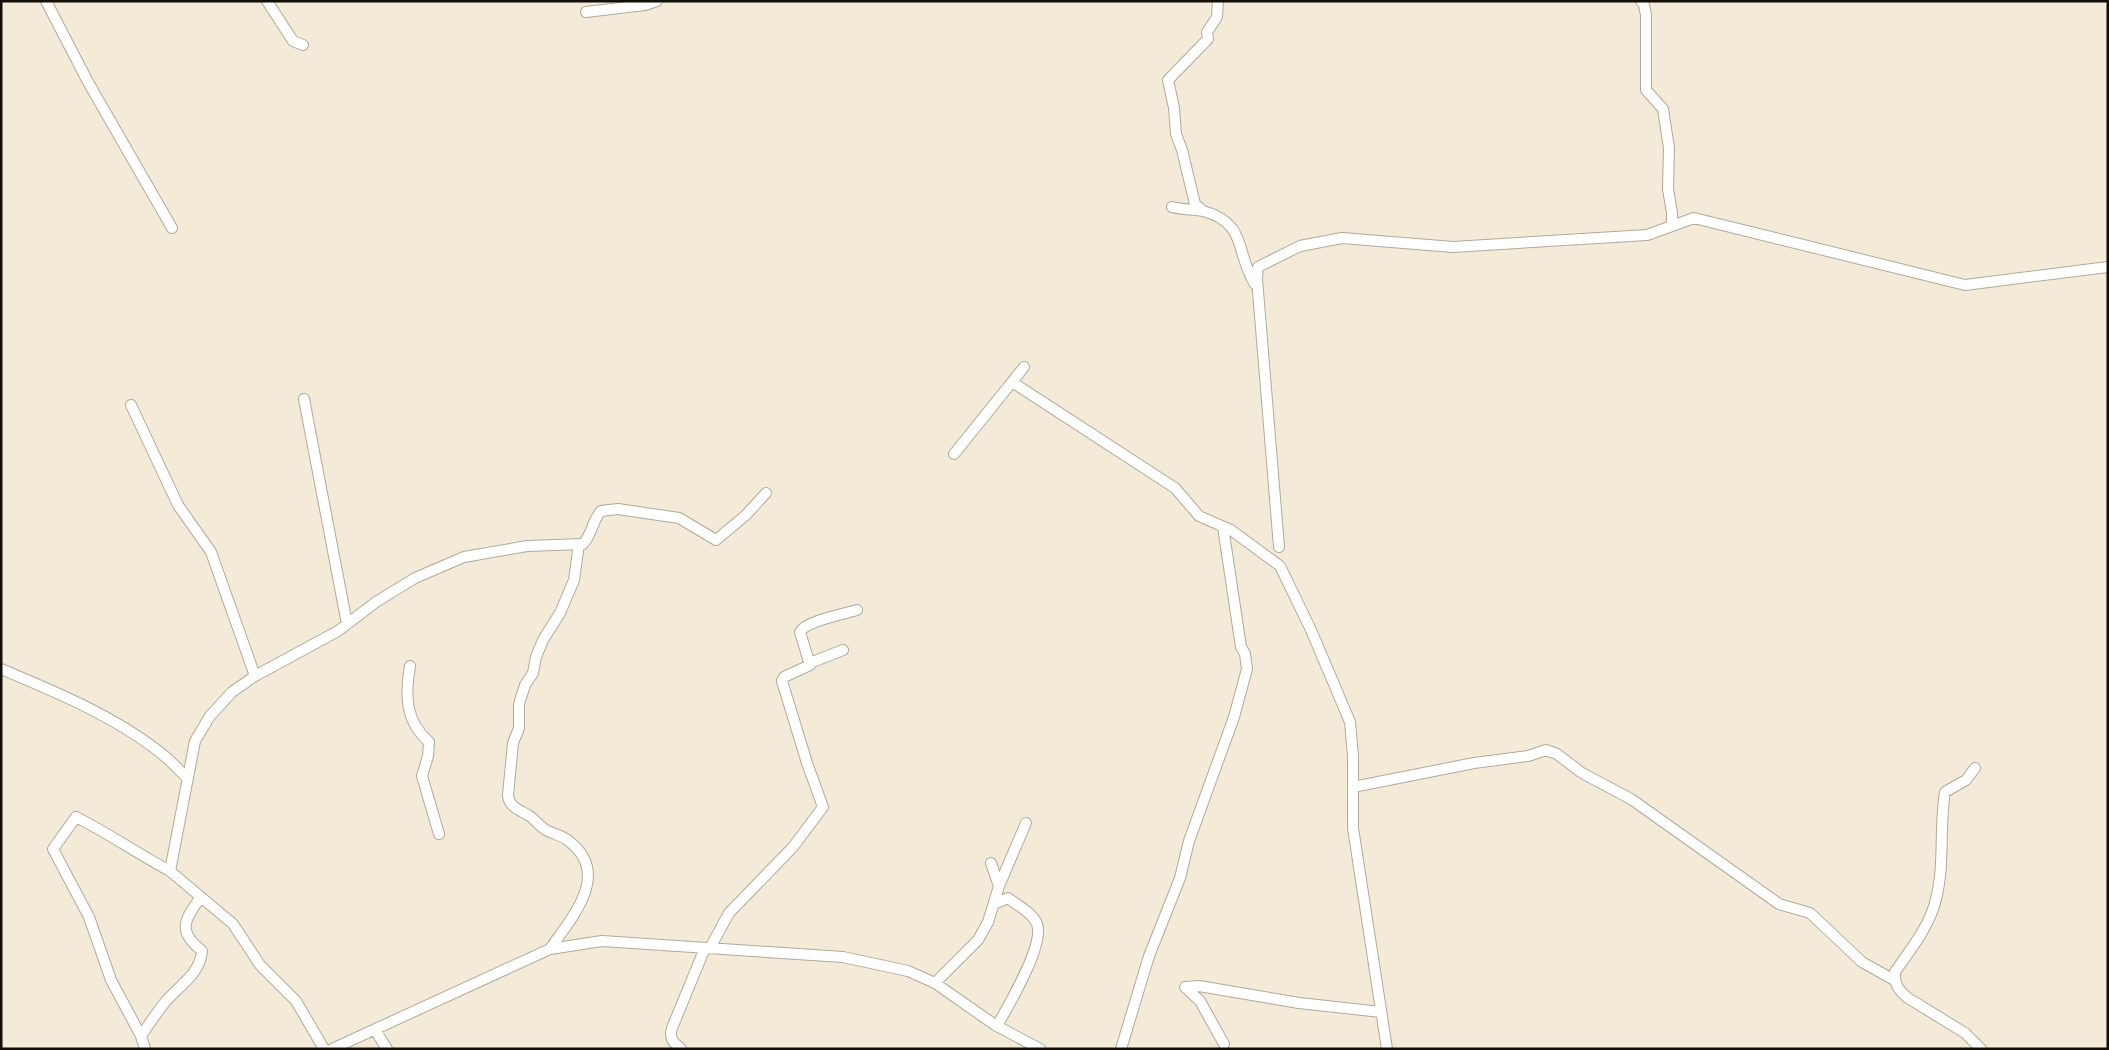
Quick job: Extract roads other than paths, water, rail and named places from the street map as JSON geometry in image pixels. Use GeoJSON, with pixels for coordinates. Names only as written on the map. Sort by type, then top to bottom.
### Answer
{"type":"FeatureCollection","features":[{"type":"Feature","properties":{"kind":"street"},"geometry":{"type":"LineString","coordinates":[[46,1],[88,82],[172,228]]}},
{"type":"Feature","properties":{"kind":"street"},"geometry":{"type":"LineString","coordinates":[[267,1],[294,41],[303,45]]}},
{"type":"Feature","properties":{"kind":"street"},"geometry":{"type":"LineString","coordinates":[[586,12],[646,5],[656,1]]}},
{"type":"Feature","properties":{"kind":"street"},"geometry":{"type":"LineString","coordinates":[[1218,1],[1217,17],[1208,32],[1208,39],[1168,80],[1174,108],[1176,134],[1182,150],[1195,204],[1203,211],[1228,223],[1237,233],[1248,273],[1255,284],[1257,279]]}},
{"type":"Feature","properties":{"kind":"street"},"geometry":{"type":"LineString","coordinates":[[1641,1],[1646,15],[1646,90],[1663,109],[1669,148],[1668,189],[1672,226]]}},
{"type":"Feature","properties":{"kind":"street"},"geometry":{"type":"LineString","coordinates":[[1172,207],[1203,211]]}},
{"type":"Feature","properties":{"kind":"street"},"geometry":{"type":"LineString","coordinates":[[1279,547],[1257,279],[1258,267],[1300,246],[1342,238],[1453,247],[1647,235],[1694,218],[1965,285],[2108,267]]}},
{"type":"Feature","properties":{"kind":"street"},"geometry":{"type":"LineString","coordinates":[[954,454],[1024,367]]}},
{"type":"Feature","properties":{"kind":"street"},"geometry":{"type":"LineString","coordinates":[[1012,382],[1175,488],[1199,516],[1223,526],[1280,566],[1350,722],[1353,828],[1387,1049]]}},
{"type":"Feature","properties":{"kind":"street"},"geometry":{"type":"LineString","coordinates":[[304,399],[347,624]]}},
{"type":"Feature","properties":{"kind":"street"},"geometry":{"type":"LineString","coordinates":[[131,405],[178,505],[211,552],[255,676]]}},
{"type":"Feature","properties":{"kind":"street"},"geometry":{"type":"LineString","coordinates":[[170,872],[195,742],[210,716],[232,692],[255,676],[347,624],[415,578],[464,557],[527,546],[583,544],[590,537],[593,520],[601,511],[618,509],[678,518],[716,540],[746,515],[766,493]]}},
{"type":"Feature","properties":{"kind":"street"},"geometry":{"type":"LineString","coordinates":[[1121,1049],[1149,956],[1180,878],[1189,841],[1234,717],[1247,668],[1245,654],[1241,647],[1223,526]]}},
{"type":"Feature","properties":{"kind":"street"},"geometry":{"type":"LineString","coordinates":[[550,949],[581,903],[589,880],[586,859],[570,841],[545,830],[530,816],[517,810],[508,800],[508,795],[513,743],[519,728],[519,704],[525,685],[533,673],[536,656],[542,640],[560,613],[574,580],[579,544]]}},
{"type":"Feature","properties":{"kind":"street"},"geometry":{"type":"LineString","coordinates":[[810,663],[801,637],[801,629],[809,624],[857,610]]}},
{"type":"Feature","properties":{"kind":"street"},"geometry":{"type":"LineString","coordinates":[[681,1049],[672,1041],[670,1035],[708,948],[729,913],[794,847],[823,806],[782,685],[784,677],[810,663],[844,650]]}},
{"type":"Feature","properties":{"kind":"street"},"geometry":{"type":"LineString","coordinates":[[410,666],[407,683],[411,720],[419,734],[429,742],[428,756],[422,776],[439,834]]}},
{"type":"Feature","properties":{"kind":"street"},"geometry":{"type":"LineString","coordinates":[[1,669],[44,687],[122,728],[162,754],[187,778]]}},
{"type":"Feature","properties":{"kind":"street"},"geometry":{"type":"LineString","coordinates":[[1353,786],[1474,763],[1528,756],[1546,750],[1557,754],[1582,773],[1631,799],[1780,904],[1810,913],[1862,962],[1894,980],[1901,993],[1964,1033],[1981,1049]]}},
{"type":"Feature","properties":{"kind":"street"},"geometry":{"type":"LineString","coordinates":[[1894,980],[1895,972],[1927,923],[1936,900],[1941,867],[1942,810],[1945,792],[1966,780],[1975,768]]}},
{"type":"Feature","properties":{"kind":"street"},"geometry":{"type":"LineString","coordinates":[[145,1049],[141,1036],[111,980],[89,917],[53,849],[76,817],[94,825],[170,872],[233,924],[260,964],[296,1001],[324,1049]]}},
{"type":"Feature","properties":{"kind":"street"},"geometry":{"type":"LineString","coordinates":[[935,983],[978,940],[1026,823]]}},
{"type":"Feature","properties":{"kind":"street"},"geometry":{"type":"LineString","coordinates":[[991,863],[999,886]]}},
{"type":"Feature","properties":{"kind":"street"},"geometry":{"type":"LineString","coordinates":[[141,1036],[166,1000],[191,977],[201,961],[202,951],[189,940],[185,931],[189,912],[200,898]]}},
{"type":"Feature","properties":{"kind":"street"},"geometry":{"type":"LineString","coordinates":[[994,904],[1008,898],[1033,917],[1038,924],[1038,942],[1022,983],[997,1026]]}},
{"type":"Feature","properties":{"kind":"street"},"geometry":{"type":"LineString","coordinates":[[332,1049],[550,949],[602,941],[843,957],[908,971],[935,983],[997,1026],[1040,1049]]}},
{"type":"Feature","properties":{"kind":"street"},"geometry":{"type":"LineString","coordinates":[[1224,1044],[1200,1002],[1185,987],[1199,986],[1299,1003],[1381,1012]]}},
{"type":"Feature","properties":{"kind":"street"},"geometry":{"type":"LineString","coordinates":[[375,1030],[387,1049]]}}]}
